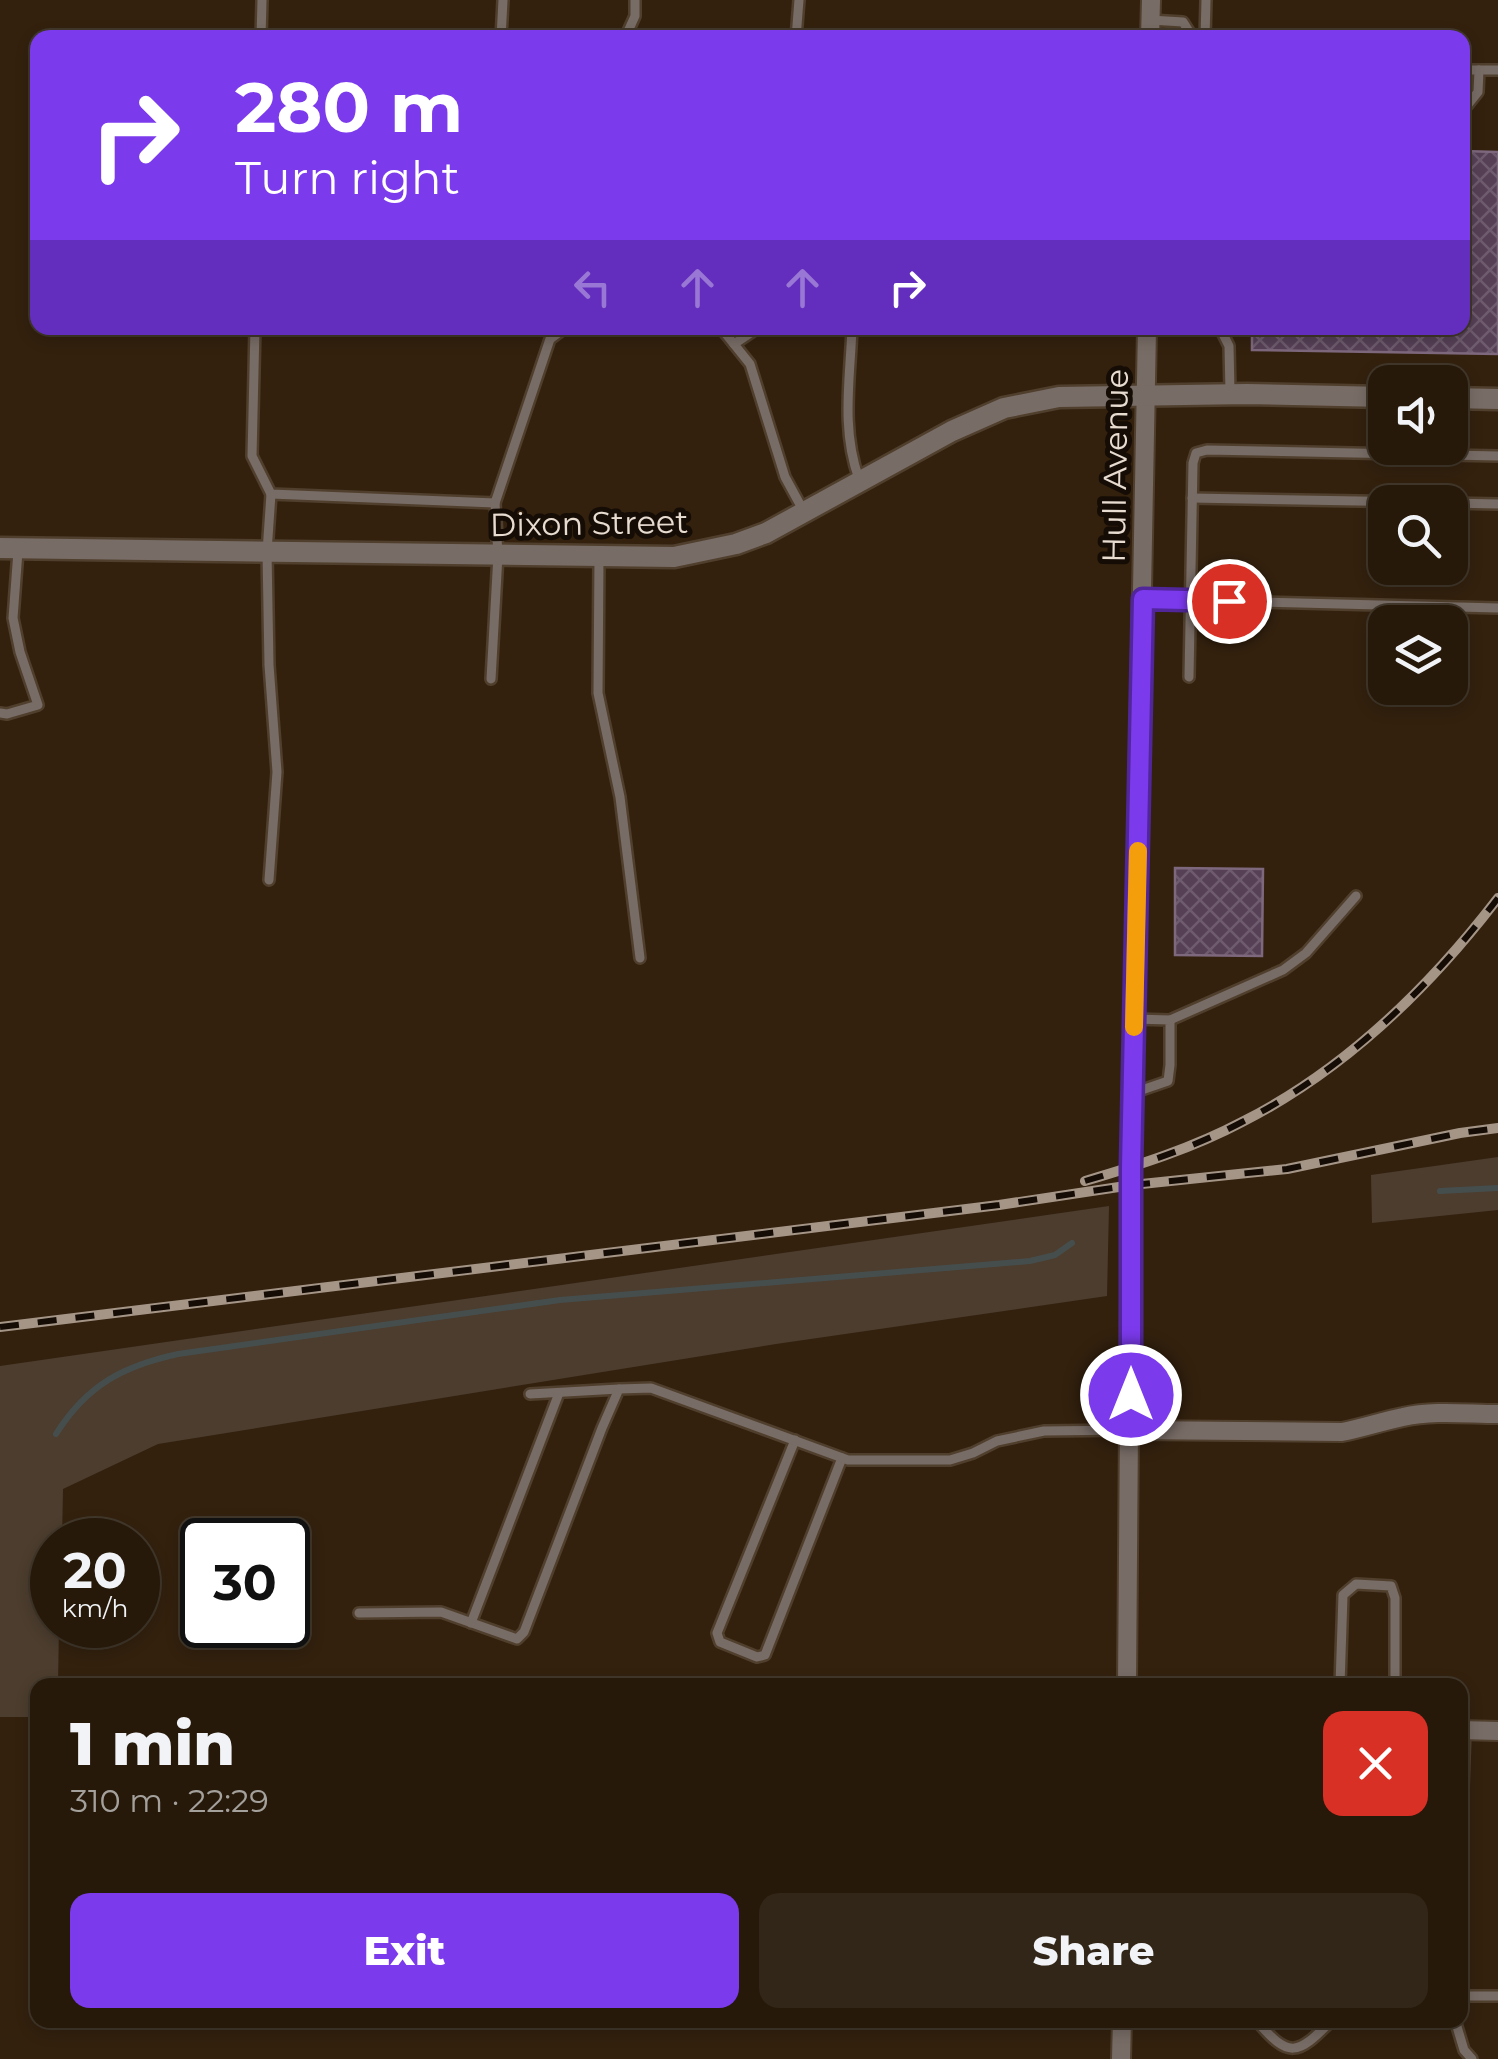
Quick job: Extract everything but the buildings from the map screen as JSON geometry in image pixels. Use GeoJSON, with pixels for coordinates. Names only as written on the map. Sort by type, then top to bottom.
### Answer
{"type":"FeatureCollection","features":[{"type":"Feature","properties":{"kind":"street"},"geometry":{"type":"LineString","coordinates":[[1150,29],[1151,0]]}},
{"type":"Feature","properties":{"kind":"street","name":"Hull Avenue"},"geometry":{"type":"LineString","coordinates":[[1127,1678],[1147,335]]}},
{"type":"Feature","properties":{"kind":"street","name":"Dixon Street"},"geometry":{"type":"LineString","coordinates":[[9,548],[674,557],[766,534],[952,430],[1004,408],[1059,397],[1368,397]]}},
{"type":"Feature","properties":{"kind":"street"},"geometry":{"type":"LineString","coordinates":[[1468,398],[1498,399]]}},
{"type":"Feature","properties":{"kind":"street"},"geometry":{"type":"LineString","coordinates":[[1131,1430],[1342,1432],[1404,1416],[1498,1414]]}},
{"type":"Feature","properties":{"kind":"street"},"geometry":{"type":"LineString","coordinates":[[1468,1730],[1498,1731]]}},
{"type":"Feature","properties":{"kind":"street"},"geometry":{"type":"LineString","coordinates":[[1122,2028],[1122,2059]]}},
{"type":"Feature","properties":{"kind":"lane"},"geometry":{"type":"LineString","coordinates":[[261,30],[262,0]]}},
{"type":"Feature","properties":{"kind":"lane"},"geometry":{"type":"LineString","coordinates":[[501,30],[503,0]]}},
{"type":"Feature","properties":{"kind":"lane"},"geometry":{"type":"LineString","coordinates":[[629,30],[635,0]]}},
{"type":"Feature","properties":{"kind":"lane"},"geometry":{"type":"LineString","coordinates":[[797,30],[799,0]]}},
{"type":"Feature","properties":{"kind":"lane"},"geometry":{"type":"LineString","coordinates":[[1206,0],[1206,30]]}},
{"type":"Feature","properties":{"kind":"lane"},"geometry":{"type":"LineString","coordinates":[[1150,29],[1183,22],[1188,30]]}},
{"type":"Feature","properties":{"kind":"lane"},"geometry":{"type":"LineString","coordinates":[[1470,70],[1498,70]]}},
{"type":"Feature","properties":{"kind":"lane"},"geometry":{"type":"LineString","coordinates":[[1470,102],[1478,92],[1479,70]]}},
{"type":"Feature","properties":{"kind":"lane"},"geometry":{"type":"LineString","coordinates":[[255,335],[252,456],[272,494],[266,552],[277,772],[269,880]]}},
{"type":"Feature","properties":{"kind":"lane"},"geometry":{"type":"LineString","coordinates":[[490,679],[498,555],[495,503],[550,338],[554,335]]}},
{"type":"Feature","properties":{"kind":"lane"},"geometry":{"type":"LineString","coordinates":[[727,335],[750,364],[785,477],[804,512]]}},
{"type":"Feature","properties":{"kind":"lane"},"geometry":{"type":"LineString","coordinates":[[734,344],[748,335]]}},
{"type":"Feature","properties":{"kind":"lane"},"geometry":{"type":"LineString","coordinates":[[852,335],[847,431],[860,482]]}},
{"type":"Feature","properties":{"kind":"lane"},"geometry":{"type":"LineString","coordinates":[[1224,335],[1229,346],[1230,394]]}},
{"type":"Feature","properties":{"kind":"lane"},"geometry":{"type":"LineString","coordinates":[[1190,678],[1192,462],[1196,453],[1368,450]]}},
{"type":"Feature","properties":{"kind":"lane"},"geometry":{"type":"LineString","coordinates":[[1468,454],[1498,456]]}},
{"type":"Feature","properties":{"kind":"lane"},"geometry":{"type":"LineString","coordinates":[[272,494],[495,503]]}},
{"type":"Feature","properties":{"kind":"lane"},"geometry":{"type":"LineString","coordinates":[[1192,498],[1368,501]]}},
{"type":"Feature","properties":{"kind":"lane"},"geometry":{"type":"LineString","coordinates":[[1468,503],[1498,504]]}},
{"type":"Feature","properties":{"kind":"lane"},"geometry":{"type":"LineString","coordinates":[[0,714],[38,705],[13,618],[9,548]]}},
{"type":"Feature","properties":{"kind":"lane"},"geometry":{"type":"LineString","coordinates":[[599,557],[598,693],[620,797],[640,958]]}},
{"type":"Feature","properties":{"kind":"lane"},"geometry":{"type":"LineString","coordinates":[[1143,599],[1498,608]]}},
{"type":"Feature","properties":{"kind":"lane"},"geometry":{"type":"LineString","coordinates":[[1134,1018],[1170,1020],[1282,970],[1306,953],[1356,896]]}},
{"type":"Feature","properties":{"kind":"lane"},"geometry":{"type":"LineString","coordinates":[[1133,1093],[1168,1081],[1170,1020]]}},
{"type":"Feature","properties":{"kind":"lane"},"geometry":{"type":"LineString","coordinates":[[530,1394],[650,1388],[848,1460],[950,1460],[996,1441],[1044,1431],[1131,1430]]}},
{"type":"Feature","properties":{"kind":"lane"},"geometry":{"type":"LineString","coordinates":[[358,1613],[441,1612],[516,1639],[524,1632],[619,1389]]}},
{"type":"Feature","properties":{"kind":"lane"},"geometry":{"type":"LineString","coordinates":[[471,1623],[559,1392]]}},
{"type":"Feature","properties":{"kind":"lane"},"geometry":{"type":"LineString","coordinates":[[794,1440],[718,1633],[720,1642],[756,1657],[766,1655],[842,1458]]}},
{"type":"Feature","properties":{"kind":"lane"},"geometry":{"type":"LineString","coordinates":[[1340,1678],[1344,1596],[1356,1584],[1391,1586],[1395,1598],[1395,1678]]}},
{"type":"Feature","properties":{"kind":"lane"},"geometry":{"type":"LineString","coordinates":[[1468,1996],[1498,1996]]}},
{"type":"Feature","properties":{"kind":"lane"},"geometry":{"type":"LineString","coordinates":[[1262,2028],[1274,2043],[1289,2050],[1300,2049],[1323,2028]]}},
{"type":"Feature","properties":{"kind":"lane"},"geometry":{"type":"LineString","coordinates":[[1457,2028],[1464,2050],[1472,2059]]}},
{"type":"Feature","properties":{"kind":"shaded area"},"geometry":{"type":"Polygon","coordinates":[[[1498,1157],[1498,1210],[1372,1223],[1371,1175],[1498,1157]]]}},
{"type":"Feature","properties":{"kind":"shaded area"},"geometry":{"type":"Polygon","coordinates":[[[1109,1206],[1107,1296],[776,1344],[158,1444],[63,1489],[62,1518],[30,1518],[30,1648],[59,1648],[58,1678],[30,1678],[30,1717],[0,1717],[0,1366],[1109,1206]]]}},
{"type":"Feature","properties":{"kind":"waterway"},"geometry":{"type":"LineString","coordinates":[[1440,1191],[1498,1188]]}},
{"type":"Feature","properties":{"kind":"waterway"},"geometry":{"type":"LineString","coordinates":[[56,1434],[80,1403],[108,1380],[178,1354],[560,1300],[1030,1261],[1055,1255],[1072,1243]]}},
{"type":"Feature","properties":{"kind":"railway"},"geometry":{"type":"LineString","coordinates":[[1085,1181],[1204,1140],[1316,1078],[1414,995],[1498,898]]}},
{"type":"Feature","properties":{"kind":"railway"},"geometry":{"type":"LineString","coordinates":[[0,1327],[999,1205],[1132,1185],[1287,1169],[1498,1128]]}},
{"type":"Feature","properties":{"kind":"slow traffic"},"geometry":{"type":"LineString","coordinates":[[1134,1027],[1138,851]]}},
{"type":"Feature","properties":{"kind":"route"},"geometry":{"type":"LineString","coordinates":[[1131,1395],[1131,1167],[1143,599],[1229,601]]}}]}
